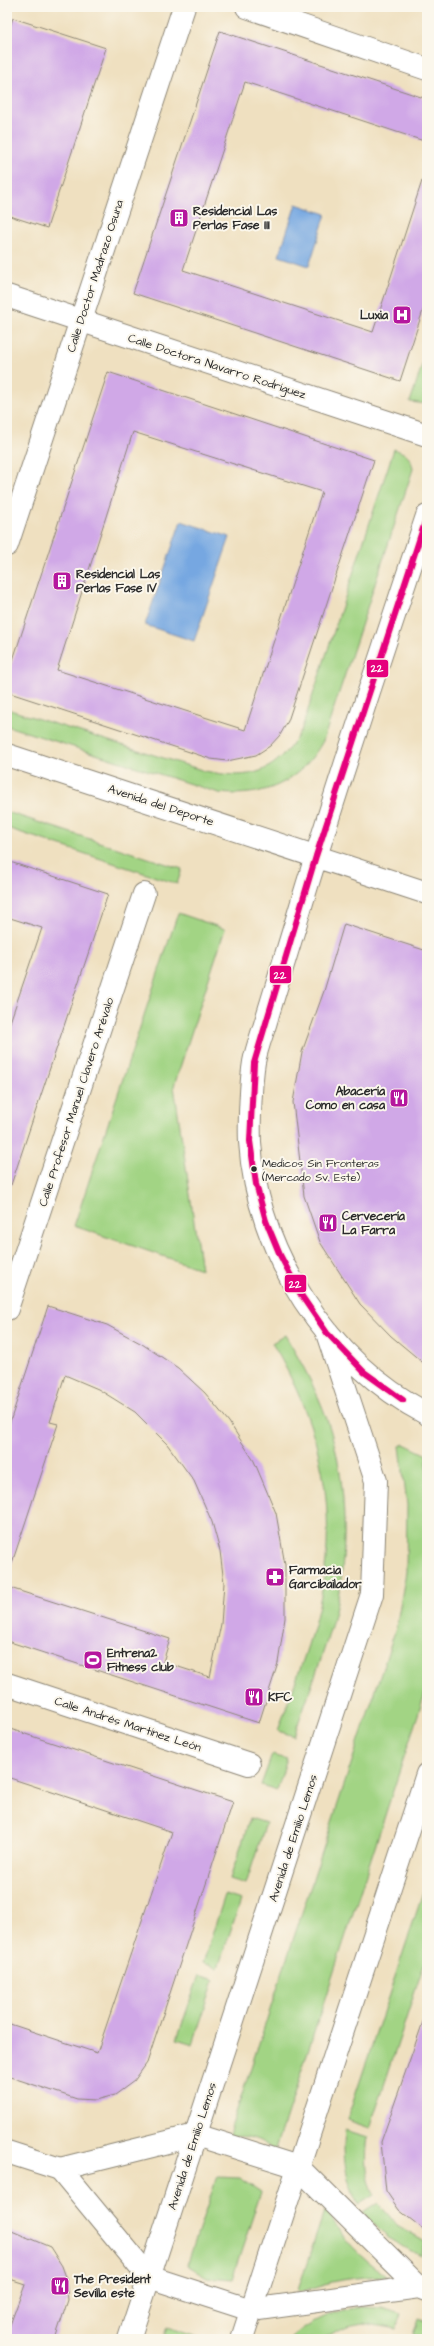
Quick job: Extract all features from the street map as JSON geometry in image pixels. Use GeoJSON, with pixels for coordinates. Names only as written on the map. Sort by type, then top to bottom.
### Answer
{"type":"FeatureCollection","features":[{"type":"Feature","properties":{"kind":"street","name":"Calle Doctor Madrazo Osuna"},"geometry":{"type":"LineString","coordinates":[[7,545],[184,7]]}},
{"type":"Feature","properties":{"kind":"street"},"geometry":{"type":"LineString","coordinates":[[248,7],[427,69]]}},
{"type":"Feature","properties":{"kind":"street","name":"Calle Doctora Navarro Rodríguez"},"geometry":{"type":"LineString","coordinates":[[7,296],[427,435]]}},
{"type":"Feature","properties":{"kind":"street"},"geometry":{"type":"LineString","coordinates":[[427,516],[316,856],[254,1063],[250,1141],[256,1184],[269,1228],[280,1255],[301,1295],[327,1333],[364,1372],[406,1402],[427,1414]]}},
{"type":"Feature","properties":{"kind":"street","name":"Avenida del Deporte"},"geometry":{"type":"LineString","coordinates":[[7,755],[427,893]]}},
{"type":"Feature","properties":{"kind":"street","name":"Calle Profesor Manuel Clavero Arévalo"},"geometry":{"type":"LineString","coordinates":[[7,1309],[144,894]]}},
{"type":"Feature","properties":{"kind":"street","name":"Avenida de Emilio Lemos"},"geometry":{"type":"LineString","coordinates":[[129,2339],[372,1594],[376,1481],[327,1333]]}},
{"type":"Feature","properties":{"kind":"street","name":"Calle Andrés Martínez León"},"geometry":{"type":"LineString","coordinates":[[7,1684],[250,1764]]}},
{"type":"Feature","properties":{"kind":"street"},"geometry":{"type":"LineString","coordinates":[[242,2339],[427,1774]]}},
{"type":"Feature","properties":{"kind":"street"},"geometry":{"type":"LineString","coordinates":[[7,2152],[60,2169],[196,2135],[298,2167],[423,2289]]}},
{"type":"Feature","properties":{"kind":"street"},"geometry":{"type":"LineString","coordinates":[[60,2169],[150,2278],[251,2310],[423,2289]]}},
{"type":"Feature","properties":{"kind":"green space"},"geometry":{"type":"Polygon","coordinates":[[[427,350],[427,404],[410,402],[427,350]]]}},
{"type":"Feature","properties":{"kind":"green space"},"geometry":{"type":"Polygon","coordinates":[[[394,449],[409,458],[413,469],[323,741],[304,767],[292,777],[266,790],[236,794],[219,793],[7,726],[7,709],[205,771],[237,775],[250,774],[272,765],[282,756],[301,731],[394,449]]]}},
{"type":"Feature","properties":{"kind":"green space"},"geometry":{"type":"Polygon","coordinates":[[[7,812],[182,869],[177,884],[7,828],[7,812]]]}},
{"type":"Feature","properties":{"kind":"green space"},"geometry":{"type":"Polygon","coordinates":[[[178,913],[225,929],[174,1086],[201,1269],[74,1226],[178,913]]]}},
{"type":"Feature","properties":{"kind":"green space"},"geometry":{"type":"Polygon","coordinates":[[[285,1335],[311,1382],[327,1421],[334,1443],[339,1467],[344,1515],[343,1563],[332,1624],[294,1736],[278,1731],[305,1655],[321,1597],[327,1546],[327,1515],[319,1456],[311,1427],[287,1371],[272,1343],[285,1335]]]}},
{"type":"Feature","properties":{"kind":"green space"},"geometry":{"type":"Polygon","coordinates":[[[404,1444],[427,1455],[427,1687],[275,2152],[264,2143],[254,2138],[228,2137],[396,1628],[406,1572],[407,1505],[400,1446],[404,1444]]]}},
{"type":"Feature","properties":{"kind":"green space"},"geometry":{"type":"Polygon","coordinates":[[[272,1755],[287,1759],[277,1790],[261,1785],[272,1755]]]}},
{"type":"Feature","properties":{"kind":"green space"},"geometry":{"type":"Polygon","coordinates":[[[250,1818],[266,1823],[246,1884],[230,1879],[250,1818]]]}},
{"type":"Feature","properties":{"kind":"green space"},"geometry":{"type":"Polygon","coordinates":[[[427,1881],[427,1955],[370,2128],[347,2120],[427,1881]]]}},
{"type":"Feature","properties":{"kind":"green space"},"geometry":{"type":"Polygon","coordinates":[[[225,1895],[241,1900],[218,1968],[203,1963],[225,1895]]]}},
{"type":"Feature","properties":{"kind":"green space"},"geometry":{"type":"Polygon","coordinates":[[[199,1975],[214,1980],[193,2044],[177,2039],[199,1975]]]}},
{"type":"Feature","properties":{"kind":"green space"},"geometry":{"type":"Polygon","coordinates":[[[345,2130],[368,2137],[367,2167],[369,2181],[374,2195],[358,2205],[350,2186],[346,2169],[344,2150],[345,2130]]]}},
{"type":"Feature","properties":{"kind":"green space"},"geometry":{"type":"Polygon","coordinates":[[[217,2177],[240,2178],[261,2192],[232,2279],[207,2277],[187,2265],[217,2177]]]}},
{"type":"Feature","properties":{"kind":"green space"},"geometry":{"type":"Polygon","coordinates":[[[378,2203],[397,2225],[425,2241],[420,2256],[387,2237],[363,2213],[378,2203]]]}},
{"type":"Feature","properties":{"kind":"green space"},"geometry":{"type":"Polygon","coordinates":[[[324,2212],[327,2212],[346,2240],[369,2262],[387,2276],[343,2280],[301,2292],[298,2290],[324,2212]]]}},
{"type":"Feature","properties":{"kind":"green space"},"geometry":{"type":"Polygon","coordinates":[[[352,2308],[380,2308],[401,2314],[396,2329],[363,2323],[347,2326],[321,2339],[290,2339],[306,2326],[323,2317],[352,2308]]]}},
{"type":"Feature","properties":{"kind":"green space"},"geometry":{"type":"Polygon","coordinates":[[[418,2319],[427,2322],[427,2339],[413,2335],[418,2319]]]}},
{"type":"Feature","properties":{"kind":"green space"},"geometry":{"type":"Polygon","coordinates":[[[167,2327],[203,2339],[163,2339],[167,2327]]]}},
{"type":"Feature","properties":{"kind":"water"},"geometry":{"type":"Polygon","coordinates":[[[296,204],[326,214],[309,266],[279,256],[296,204]]]}},
{"type":"Feature","properties":{"kind":"water"},"geometry":{"type":"Polygon","coordinates":[[[181,521],[230,537],[194,641],[145,625],[181,521]]]}},
{"type":"Feature","properties":{"kind":"building"},"geometry":{"type":"Polygon","coordinates":[[[13,18],[106,48],[47,228],[7,215],[7,35],[13,18]]]}},
{"type":"Feature","properties":{"kind":"building","name":"Residencial Las Perlas Fase III"},"geometry":{"type":"Polygon","coordinates":[[[220,31],[427,99],[427,142],[245,82],[183,270],[373,332],[422,181],[427,181],[427,298],[400,381],[133,293],[220,31]]]}},
{"type":"Feature","properties":{"kind":"building","name":"Residencial Las Perlas Fase IV"},"geometry":{"type":"Polygon","coordinates":[[[108,372],[374,460],[288,721],[280,735],[270,746],[256,755],[227,761],[211,759],[7,692],[7,678],[108,372]],[[133,432],[57,670],[245,730],[322,492],[133,432]]]}},
{"type":"Feature","properties":{"kind":"building"},"geometry":{"type":"Polygon","coordinates":[[[7,861],[108,894],[11,1185],[7,1185],[7,1031],[42,928],[7,917],[7,861]]]}},
{"type":"Feature","properties":{"kind":"building"},"geometry":{"type":"Polygon","coordinates":[[[344,924],[427,951],[427,1366],[391,1336],[360,1304],[320,1242],[304,1196],[293,1102],[302,1052],[324,991],[344,924]]]}},
{"type":"Feature","properties":{"kind":"building"},"geometry":{"type":"Polygon","coordinates":[[[48,1306],[107,1325],[142,1344],[178,1368],[205,1393],[229,1422],[254,1461],[276,1513],[285,1565],[285,1618],[278,1663],[259,1723],[7,1641],[7,1587],[170,1639],[163,1662],[210,1677],[221,1624],[224,1583],[220,1551],[212,1522],[194,1481],[167,1444],[135,1412],[98,1389],[65,1375],[50,1422],[58,1424],[11,1566],[7,1566],[7,1431],[48,1306]]]}},
{"type":"Feature","properties":{"kind":"building"},"geometry":{"type":"Polygon","coordinates":[[[7,1728],[233,1802],[147,2063],[134,2081],[115,2095],[96,2100],[77,2099],[7,2076],[7,2023],[97,2053],[172,1832],[7,1777],[7,1728]]]}},
{"type":"Feature","properties":{"kind":"building"},"geometry":{"type":"Polygon","coordinates":[[[424,2019],[427,2019],[427,2232],[399,2210],[386,2191],[381,2142],[424,2019]]]}},
{"type":"Feature","properties":{"kind":"building"},"geometry":{"type":"Polygon","coordinates":[[[7,2229],[50,2247],[62,2266],[66,2277],[68,2300],[55,2339],[7,2339],[7,2333],[25,2284],[7,2278],[7,2229]]]}},
{"type":"Feature","properties":{"kind":"transit line","name":"22"},"geometry":{"type":"LineString","coordinates":[[403,1400],[364,1372],[327,1333],[301,1295],[280,1255],[266,1221],[256,1184],[250,1141],[254,1063],[316,856],[427,516]]}},
{"type":"Feature","properties":{"kind":"place","name":"Residencial Las Perlas Fase III"},"geometry":{"type":"Point","coordinates":[179,218]}},
{"type":"Feature","properties":{"kind":"place","name":"Luxia"},"geometry":{"type":"Point","coordinates":[402,315]}},
{"type":"Feature","properties":{"kind":"place","name":"Residencial Las Perlas Fase IV"},"geometry":{"type":"Point","coordinates":[62,581]}},
{"type":"Feature","properties":{"kind":"place","name":"Abacería Como en casa"},"geometry":{"type":"Point","coordinates":[399,1098]}},
{"type":"Feature","properties":{"kind":"place","name":"Medicos Sin Fronteras (Mercado Sv. Este)"},"geometry":{"type":"Point","coordinates":[254,1169]}},
{"type":"Feature","properties":{"kind":"place","name":"Cervecería La Farra"},"geometry":{"type":"Point","coordinates":[328,1223]}},
{"type":"Feature","properties":{"kind":"place","name":"Farmacia Garcibailador"},"geometry":{"type":"Point","coordinates":[275,1577]}},
{"type":"Feature","properties":{"kind":"place","name":"Entrena2 Fitness club"},"geometry":{"type":"Point","coordinates":[93,1660]}},
{"type":"Feature","properties":{"kind":"place","name":"KFC"},"geometry":{"type":"Point","coordinates":[254,1697]}},
{"type":"Feature","properties":{"kind":"place","name":"The President Sevilla este"},"geometry":{"type":"Point","coordinates":[60,2286]}}]}
